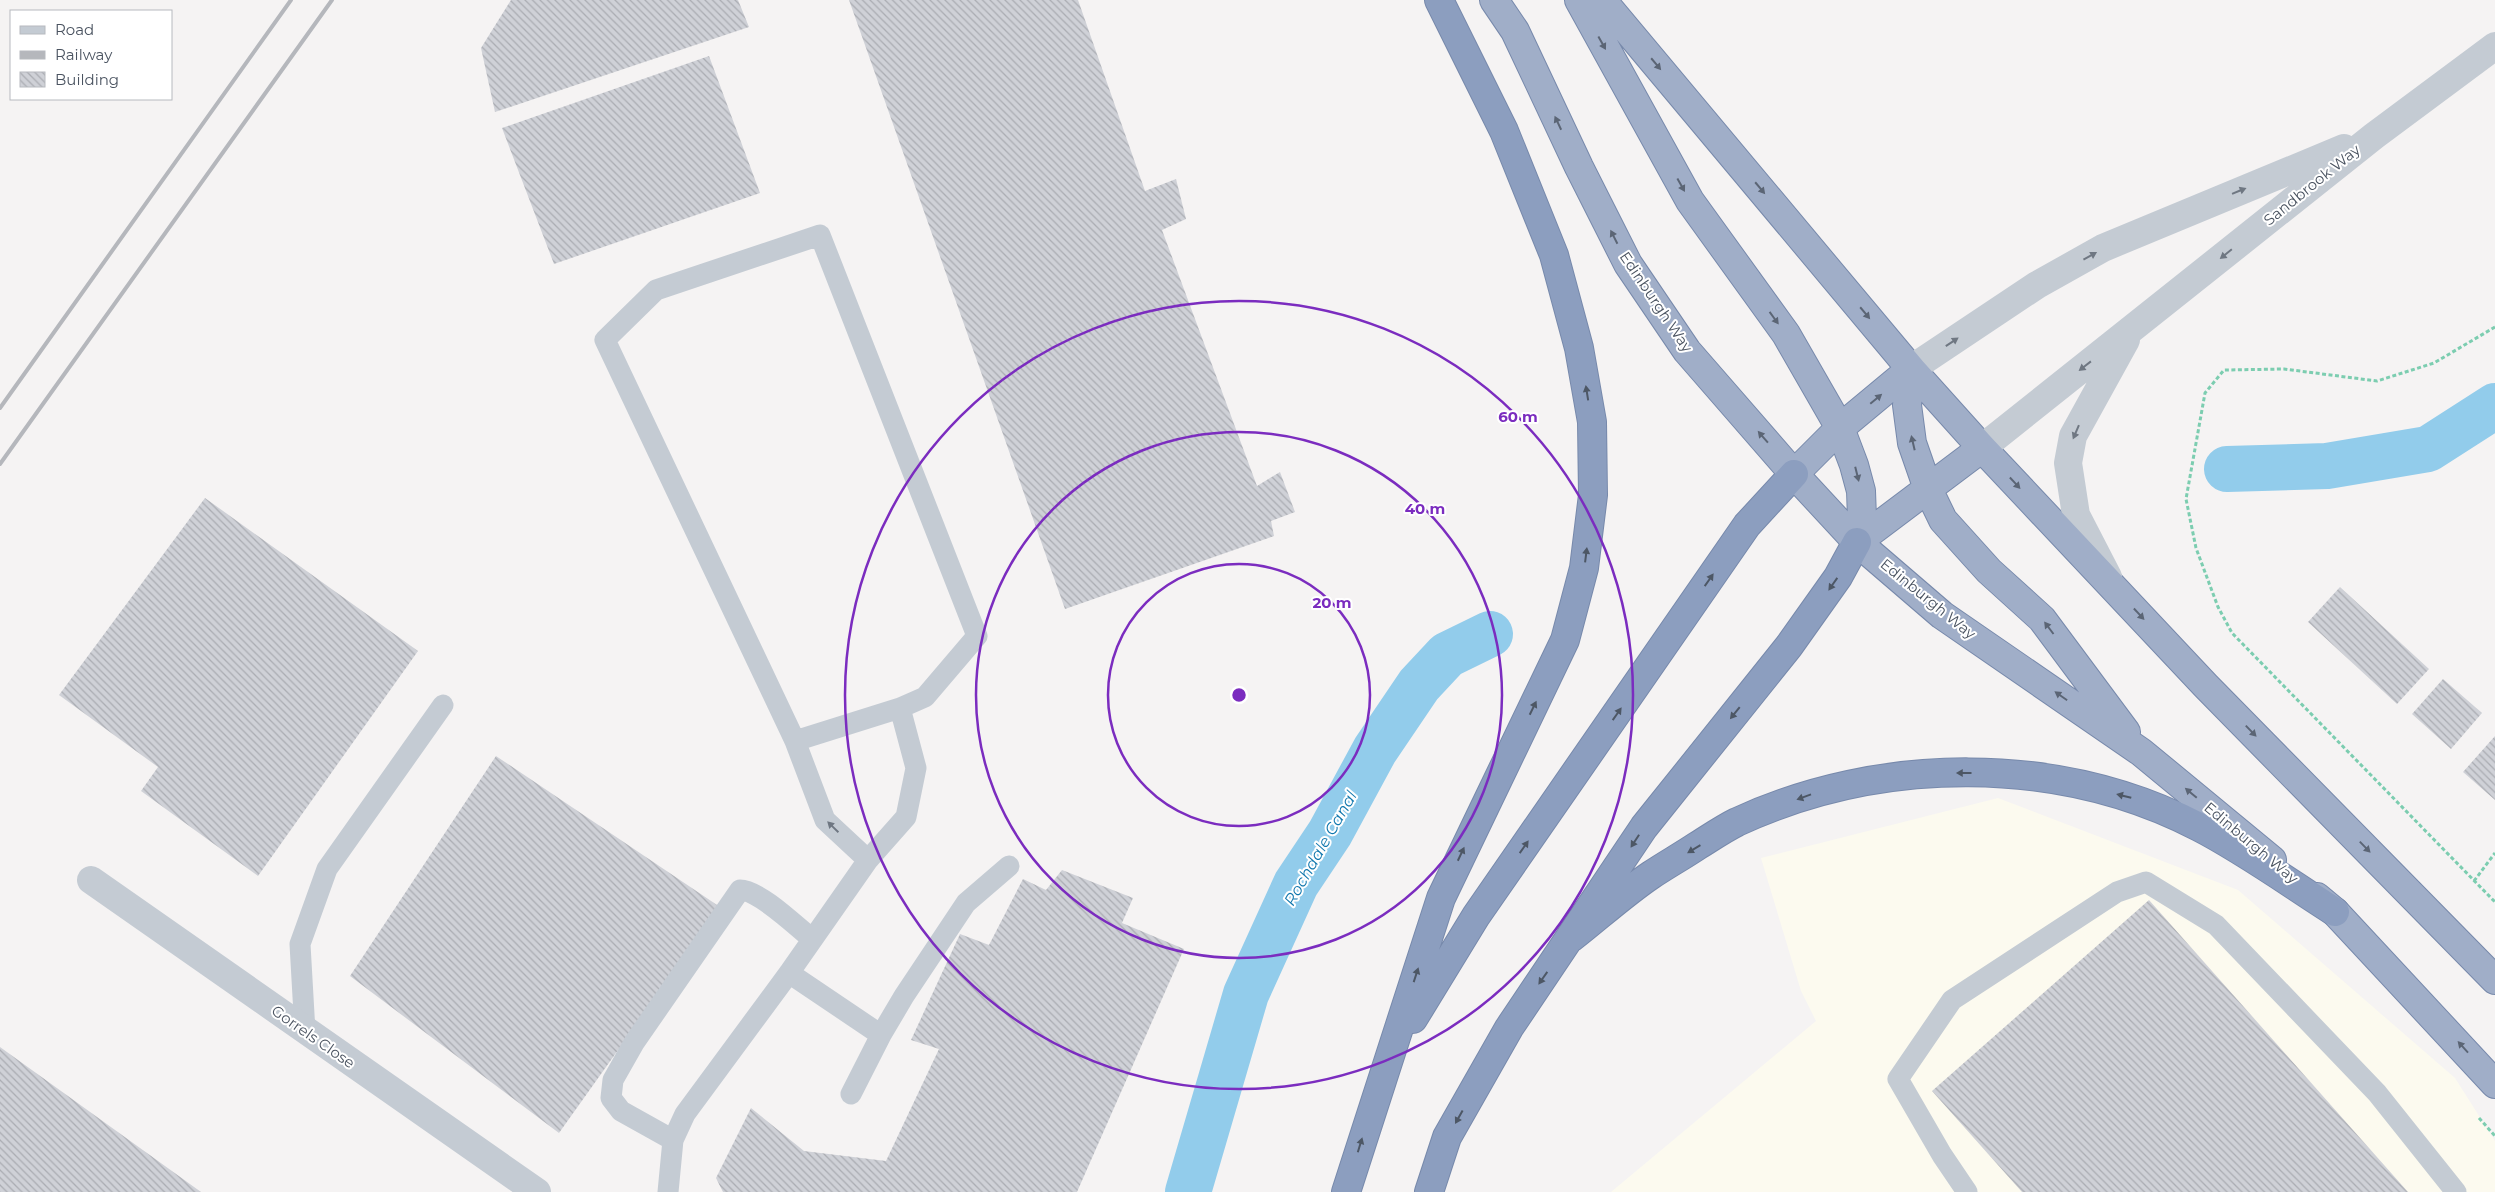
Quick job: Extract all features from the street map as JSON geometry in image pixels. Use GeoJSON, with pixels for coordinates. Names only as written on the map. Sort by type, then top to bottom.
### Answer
{"type":"FeatureCollection","features":[{"type":"Feature","properties":{"kind":"highway"},"geometry":{"type":"LineString","coordinates":[[1346,1192],[1441,898],[1565,640],[1584,568],[1592,496],[1592,422],[1580,348],[1554,255],[1504,131],[1439,0]]}},
{"type":"Feature","properties":{"kind":"highway","name":"Edinburgh Way"},"geometry":{"type":"LineString","coordinates":[[1494,0],[1515,31],[1579,167],[1628,264],[1687,351],[1794,474],[1857,542],[1942,615],[2141,752],[2335,912],[2495,1084]]}},
{"type":"Feature","properties":{"kind":"highway"},"geometry":{"type":"LineString","coordinates":[[1429,1192],[1447,1137],[1509,1028],[1644,827],[1789,646],[1838,577],[1857,542],[1862,518],[1861,491],[1854,465],[1840,428],[1786,334],[1690,201],[1579,0]]}},
{"type":"Feature","properties":{"kind":"highway"},"geometry":{"type":"LineString","coordinates":[[1602,0],[1912,369],[1982,448],[2114,588],[2495,980]]}},
{"type":"Feature","properties":{"kind":"highway"},"geometry":{"type":"LineString","coordinates":[[1391,1054],[1476,916],[1747,526],[1794,474],[1840,428],[1912,369]]}},
{"type":"Feature","properties":{"kind":"highway"},"geometry":{"type":"LineString","coordinates":[[1912,369],[1907,405],[1912,443],[1928,489],[1943,520],[1989,571],[2042,619],[2141,752]]}},
{"type":"Feature","properties":{"kind":"highway"},"geometry":{"type":"LineString","coordinates":[[1857,542],[1982,448]]}},
{"type":"Feature","properties":{"kind":"highway"},"geometry":{"type":"LineString","coordinates":[[1571,938],[1650,875],[1735,823],[1822,791],[1892,776],[1949,773],[2007,773],[2075,784],[2132,798],[2199,827],[2335,912]]}},
{"type":"Feature","properties":{"kind":"street","name":"Sandbrook Way"},"geometry":{"type":"LineString","coordinates":[[1982,448],[2374,136],[2495,46]]}},
{"type":"Feature","properties":{"kind":"street"},"geometry":{"type":"LineString","coordinates":[[1912,369],[2037,285],[2103,248],[2374,136]]}},
{"type":"Feature","properties":{"kind":"street","name":"Sandbrook Way"},"geometry":{"type":"LineString","coordinates":[[2114,588],[2076,515],[2068,463],[2073,436],[2133,328]]}},
{"type":"Feature","properties":{"kind":"street","name":"Gorrels Close"},"geometry":{"type":"LineString","coordinates":[[91,880],[537,1192]]}},
{"type":"Feature","properties":{"kind":"lane"},"geometry":{"type":"LineString","coordinates":[[794,740],[900,708],[925,697],[977,636],[820,235],[656,290],[605,340],[794,740],[826,820],[868,860]]}},
{"type":"Feature","properties":{"kind":"lane"},"geometry":{"type":"LineString","coordinates":[[306,1032],[300,944],[327,868],[443,705]]}},
{"type":"Feature","properties":{"kind":"lane"},"geometry":{"type":"LineString","coordinates":[[668,1192],[673,1140],[685,1114],[789,973],[868,860],[906,817],[916,768],[900,708]]}},
{"type":"Feature","properties":{"kind":"lane"},"geometry":{"type":"LineString","coordinates":[[851,1094],[881,1035],[909,988],[966,903],[1009,866]]}},
{"type":"Feature","properties":{"kind":"lane"},"geometry":{"type":"LineString","coordinates":[[1967,1192],[1942,1155],[1898,1079],[1952,1000],[2117,892],[2146,882],[2216,925],[2377,1093],[2456,1192]]}},
{"type":"Feature","properties":{"kind":"lane"},"geometry":{"type":"LineString","coordinates":[[673,1140],[621,1111],[611,1098],[613,1080],[634,1043],[740,890],[746,890],[771,907],[812,939]]}},
{"type":"Feature","properties":{"kind":"lane"},"geometry":{"type":"LineString","coordinates":[[789,973],[881,1035]]}},
{"type":"Feature","properties":{"kind":"path"},"geometry":{"type":"LineString","coordinates":[[2495,327],[2434,363],[2378,381],[2284,369],[2224,370],[2205,393],[2186,499],[2196,548],[2218,607],[2232,633],[2495,902]]}},
{"type":"Feature","properties":{"kind":"path"},"geometry":{"type":"LineString","coordinates":[[2474,881],[2495,853]]}},
{"type":"Feature","properties":{"kind":"shaded area"},"geometry":{"type":"Polygon","coordinates":[[[1998,798],[2238,890],[2455,1078],[2495,1141],[2495,1192],[1611,1192],[1816,1021],[1801,991],[1761,858],[1998,798]]]}},
{"type":"Feature","properties":{"kind":"building"},"geometry":{"type":"Polygon","coordinates":[[[511,0],[738,0],[749,27],[495,112],[481,48],[511,0]]]}},
{"type":"Feature","properties":{"kind":"building"},"geometry":{"type":"Polygon","coordinates":[[[849,0],[1078,0],[1145,191],[1176,179],[1186,219],[1162,230],[1257,486],[1280,472],[1295,512],[1271,521],[1274,536],[1065,609],[849,0]]]}},
{"type":"Feature","properties":{"kind":"building"},"geometry":{"type":"Polygon","coordinates":[[[709,56],[760,193],[554,264],[502,128],[709,56]]]}},
{"type":"Feature","properties":{"kind":"building"},"geometry":{"type":"Polygon","coordinates":[[[205,498],[418,651],[258,876],[141,791],[158,767],[59,695],[205,498]]]}},
{"type":"Feature","properties":{"kind":"building"},"geometry":{"type":"Polygon","coordinates":[[[2340,587],[2429,669],[2397,704],[2308,622],[2340,587]]]}},
{"type":"Feature","properties":{"kind":"building"},"geometry":{"type":"Polygon","coordinates":[[[2443,679],[2482,713],[2451,749],[2412,714],[2443,679]]]}},
{"type":"Feature","properties":{"kind":"building"},"geometry":{"type":"Polygon","coordinates":[[[2495,736],[2495,800],[2463,772],[2495,736]]]}},
{"type":"Feature","properties":{"kind":"building"},"geometry":{"type":"Polygon","coordinates":[[[496,756],[720,907],[559,1133],[350,976],[496,756]]]}},
{"type":"Feature","properties":{"kind":"building"},"geometry":{"type":"Polygon","coordinates":[[[1062,870],[1133,898],[1122,923],[1184,949],[1077,1192],[723,1192],[716,1178],[751,1108],[804,1151],[886,1161],[939,1049],[911,1040],[960,934],[989,945],[1023,879],[1046,890],[1062,870]]]}},
{"type":"Feature","properties":{"kind":"building"},"geometry":{"type":"Polygon","coordinates":[[[2149,900],[2408,1192],[2022,1192],[1932,1091],[2149,900]]]}},
{"type":"Feature","properties":{"kind":"building"},"geometry":{"type":"Polygon","coordinates":[[[0,1047],[201,1192],[0,1192],[0,1047]]]}},
{"type":"Feature","properties":{"kind":"waterway","name":"Rochdale Canal"},"geometry":{"type":"LineString","coordinates":[[2227,469],[2327,466],[2428,449],[2495,406]]}},
{"type":"Feature","properties":{"kind":"waterway","name":"Rochdale Canal"},"geometry":{"type":"LineString","coordinates":[[1188,1192],[1246,994],[1296,884],[1330,833],[1375,750],[1419,685],[1447,655],[1490,634]]}},
{"type":"Feature","properties":{"kind":"railway"},"geometry":{"type":"LineString","coordinates":[[0,408],[291,0]]}},
{"type":"Feature","properties":{"kind":"railway"},"geometry":{"type":"LineString","coordinates":[[0,464],[332,0]]}}]}
